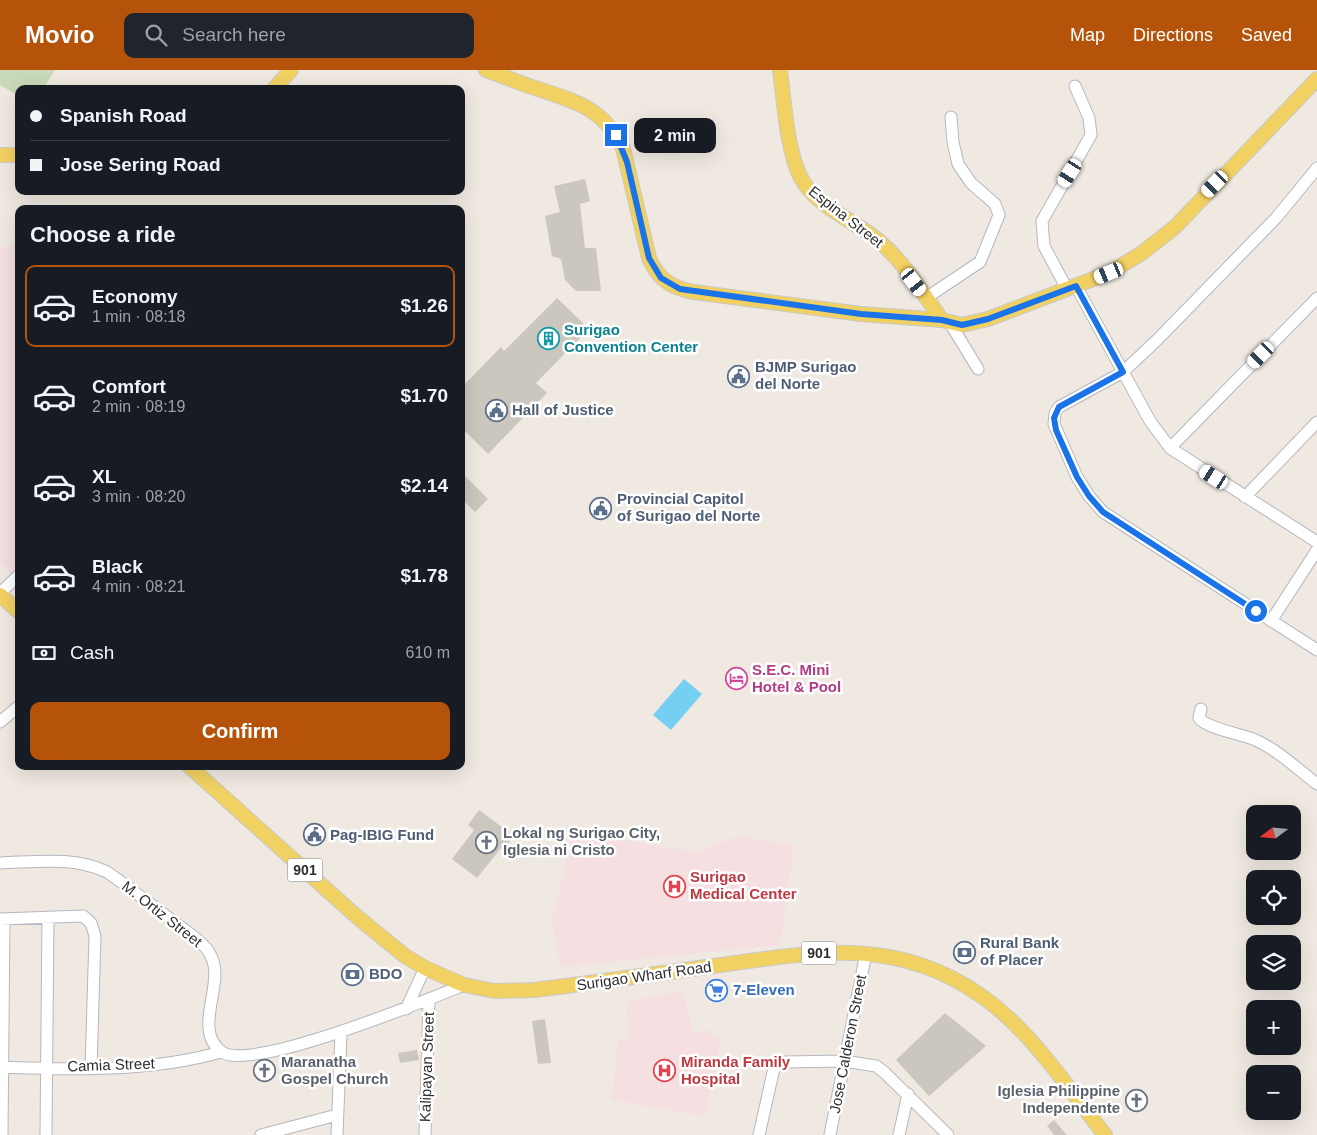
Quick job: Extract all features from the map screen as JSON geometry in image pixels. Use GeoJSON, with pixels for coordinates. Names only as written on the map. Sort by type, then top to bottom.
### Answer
{"type":"FeatureCollection","features":[{"type":"Feature","properties":{"kind":"main road"},"geometry":{"type":"LineString","coordinates":[[278,85],[291,70]]}},
{"type":"Feature","properties":{"kind":"main road"},"geometry":{"type":"LineString","coordinates":[[486,70],[569,98],[584,105],[607,124],[616,135],[622,148],[649,258],[654,270],[670,285],[694,292],[861,314],[946,321],[962,325],[988,319],[1072,287],[1132,261],[1175,227],[1317,79]]}},
{"type":"Feature","properties":{"kind":"main road","name":"Espina Street"},"geometry":{"type":"LineString","coordinates":[[780,70],[795,164],[808,189],[829,207],[880,242],[894,256],[946,321]]}},
{"type":"Feature","properties":{"kind":"main road"},"geometry":{"type":"LineString","coordinates":[[0,155],[15,155]]}},
{"type":"Feature","properties":{"kind":"main road"},"geometry":{"type":"LineString","coordinates":[[0,594],[15,608]]}},
{"type":"Feature","properties":{"kind":"main road","name":"Surigao Wharf Road"},"geometry":{"type":"LineString","coordinates":[[192,770],[356,916],[406,956],[425,968],[464,985],[495,991],[534,990],[818,953],[866,953],[888,956],[928,968],[979,994],[1017,1027],[1105,1135]]}},
{"type":"Feature","properties":{"kind":"street"},"geometry":{"type":"LineString","coordinates":[[1075,86],[1089,118],[1091,135],[1042,221],[1044,246],[1072,287],[1150,421],[1170,448],[1317,542]]}},
{"type":"Feature","properties":{"kind":"street"},"geometry":{"type":"LineString","coordinates":[[926,298],[980,262],[999,215],[995,204],[971,183],[958,164],[953,142],[951,117]]}},
{"type":"Feature","properties":{"kind":"street"},"geometry":{"type":"LineString","coordinates":[[1317,168],[1276,218],[1183,314],[1123,372],[1059,407],[1055,413],[1054,424],[1077,477],[1089,496],[1103,512],[1317,650]]}},
{"type":"Feature","properties":{"kind":"street"},"geometry":{"type":"LineString","coordinates":[[1170,448],[1317,298]]}},
{"type":"Feature","properties":{"kind":"street"},"geometry":{"type":"LineString","coordinates":[[946,321],[978,369]]}},
{"type":"Feature","properties":{"kind":"street"},"geometry":{"type":"LineString","coordinates":[[1245,497],[1317,422]]}},
{"type":"Feature","properties":{"kind":"street"},"geometry":{"type":"LineString","coordinates":[[1271,621],[1317,550]]}},
{"type":"Feature","properties":{"kind":"street"},"geometry":{"type":"LineString","coordinates":[[0,594],[15,578]]}},
{"type":"Feature","properties":{"kind":"street"},"geometry":{"type":"LineString","coordinates":[[0,722],[15,709]]}},
{"type":"Feature","properties":{"kind":"street"},"geometry":{"type":"LineString","coordinates":[[1201,710],[1199,718],[1204,723],[1268,746],[1317,784]]}},
{"type":"Feature","properties":{"kind":"street","name":"M. Ortiz Street"},"geometry":{"type":"LineString","coordinates":[[0,863],[72,861],[97,867],[107,872],[190,934],[207,949],[215,968],[215,980],[209,1010],[209,1026],[212,1038],[221,1052]]}},
{"type":"Feature","properties":{"kind":"street"},"geometry":{"type":"LineString","coordinates":[[2,1135],[2,919],[83,916],[91,923],[95,936],[92,1069]]}},
{"type":"Feature","properties":{"kind":"street"},"geometry":{"type":"LineString","coordinates":[[46,1135],[48,917]]}},
{"type":"Feature","properties":{"kind":"street","name":"Jose Calderon Street"},"geometry":{"type":"LineString","coordinates":[[830,1135],[866,953]]}},
{"type":"Feature","properties":{"kind":"street"},"geometry":{"type":"LineString","coordinates":[[406,1009],[425,968]]}},
{"type":"Feature","properties":{"kind":"street"},"geometry":{"type":"LineString","coordinates":[[221,1052],[234,1056],[246,1055],[341,1033],[464,985]]}},
{"type":"Feature","properties":{"kind":"street","name":"Kalipayan Street"},"geometry":{"type":"LineString","coordinates":[[425,1135],[429,1000]]}},
{"type":"Feature","properties":{"kind":"street"},"geometry":{"type":"LineString","coordinates":[[337,1135],[341,1033]]}},
{"type":"Feature","properties":{"kind":"street","name":"Camia Street"},"geometry":{"type":"LineString","coordinates":[[1,1067],[92,1069],[182,1061],[221,1052]]}},
{"type":"Feature","properties":{"kind":"street"},"geometry":{"type":"LineString","coordinates":[[758,1135],[774,1068],[786,1062],[844,1061],[876,1066],[908,1094],[948,1135]]}},
{"type":"Feature","properties":{"kind":"street"},"geometry":{"type":"LineString","coordinates":[[899,1135],[908,1094]]}},
{"type":"Feature","properties":{"kind":"street"},"geometry":{"type":"LineString","coordinates":[[261,1135],[337,1115]]}},
{"type":"Feature","properties":{"kind":"shaded area"},"geometry":{"type":"Polygon","coordinates":[[[15,244],[14,576],[0,563],[0,249],[15,244]]]}},
{"type":"Feature","properties":{"kind":"shaded area","name":"Surigao Medical Center"},"geometry":{"type":"Polygon","coordinates":[[[573,832],[697,852],[738,836],[794,845],[780,945],[561,967],[552,921],[573,832]]]}},
{"type":"Feature","properties":{"kind":"shaded area","name":"Miranda Family Hospital"},"geometry":{"type":"Polygon","coordinates":[[[683,991],[693,1033],[710,1030],[712,1038],[721,1037],[706,1116],[612,1100],[618,1041],[630,1039],[625,1002],[683,991]]]}},
{"type":"Feature","properties":{"kind":"green space"},"geometry":{"type":"Polygon","coordinates":[[[0,70],[55,70],[46,85],[15,85],[15,94],[0,85],[0,70]]]}},
{"type":"Feature","properties":{"kind":"water"},"geometry":{"type":"Polygon","coordinates":[[[684,679],[702,694],[671,730],[653,715],[684,679]]]}},
{"type":"Feature","properties":{"kind":"building"},"geometry":{"type":"Polygon","coordinates":[[[585,179],[590,201],[580,204],[585,248],[596,248],[601,291],[576,291],[565,280],[561,259],[552,256],[545,216],[560,212],[554,186],[585,179]]]}},
{"type":"Feature","properties":{"kind":"building"},"geometry":{"type":"Polygon","coordinates":[[[557,298],[589,329],[536,383],[547,393],[488,454],[465,431],[465,384],[501,347],[504,351],[557,298]]]}},
{"type":"Feature","properties":{"kind":"building"},"geometry":{"type":"Polygon","coordinates":[[[465,476],[488,499],[475,512],[465,502],[465,476]]]}},
{"type":"Feature","properties":{"kind":"building","name":"Lokal ng Surigao City, Iglesia ni Cristo"},"geometry":{"type":"Polygon","coordinates":[[[479,810],[514,836],[503,850],[501,848],[477,878],[452,859],[474,830],[468,825],[479,810]]]}},
{"type":"Feature","properties":{"kind":"building"},"geometry":{"type":"Polygon","coordinates":[[[945,1013],[986,1046],[929,1096],[896,1060],[945,1013]]]}},
{"type":"Feature","properties":{"kind":"building"},"geometry":{"type":"Polygon","coordinates":[[[545,1019],[551,1063],[538,1064],[532,1021],[545,1019]]]}},
{"type":"Feature","properties":{"kind":"building"},"geometry":{"type":"Polygon","coordinates":[[[417,1050],[419,1060],[400,1063],[398,1053],[417,1050]]]}},
{"type":"Feature","properties":{"kind":"building"},"geometry":{"type":"Polygon","coordinates":[[[1054,1120],[1067,1135],[1054,1135],[1047,1126],[1054,1120]]]}},
{"type":"Feature","properties":{"kind":"place","name":"Surigao Convention Center"},"geometry":{"type":"Point","coordinates":[548,339]}},
{"type":"Feature","properties":{"kind":"place","name":"BJMP Surigao del Norte"},"geometry":{"type":"Point","coordinates":[739,376]}},
{"type":"Feature","properties":{"kind":"place","name":"Hall of Justice"},"geometry":{"type":"Point","coordinates":[496,410]}},
{"type":"Feature","properties":{"kind":"place","name":"Provincial Capitol of Surigao del Norte"},"geometry":{"type":"Point","coordinates":[601,508]}},
{"type":"Feature","properties":{"kind":"place","name":"S.E.C. Mini Hotel & Pool"},"geometry":{"type":"Point","coordinates":[736,679]}},
{"type":"Feature","properties":{"kind":"place","name":"Pag-IBIG Fund"},"geometry":{"type":"Point","coordinates":[314,835]}},
{"type":"Feature","properties":{"kind":"place","name":"Lokal ng Surigao City, Iglesia ni Cristo"},"geometry":{"type":"Point","coordinates":[487,842]}},
{"type":"Feature","properties":{"kind":"place","name":"Surigao Medical Center"},"geometry":{"type":"Point","coordinates":[674,886]}},
{"type":"Feature","properties":{"kind":"place","name":"Rural Bank of Placer"},"geometry":{"type":"Point","coordinates":[964,952]}},
{"type":"Feature","properties":{"kind":"place","name":"BDO"},"geometry":{"type":"Point","coordinates":[353,974]}},
{"type":"Feature","properties":{"kind":"place","name":"7-Eleven"},"geometry":{"type":"Point","coordinates":[717,990]}},
{"type":"Feature","properties":{"kind":"place","name":"Maranatha Gospel Church"},"geometry":{"type":"Point","coordinates":[265,1071]}},
{"type":"Feature","properties":{"kind":"place","name":"Miranda Family Hospital"},"geometry":{"type":"Point","coordinates":[665,1071]}},
{"type":"Feature","properties":{"kind":"place","name":"Iglesia Philippine Independente"},"geometry":{"type":"Point","coordinates":[1136,1100]}},
{"type":"Feature","properties":{"kind":"route"},"geometry":{"type":"LineString","coordinates":[[616,135],[627,162],[649,258],[654,270],[661,278],[670,285],[680,289],[861,314],[942,320],[962,325],[988,319],[1076,286],[1123,372],[1059,407],[1055,413],[1054,424],[1056,430],[1077,477],[1089,496],[1103,512],[1256,611]]}}]}
